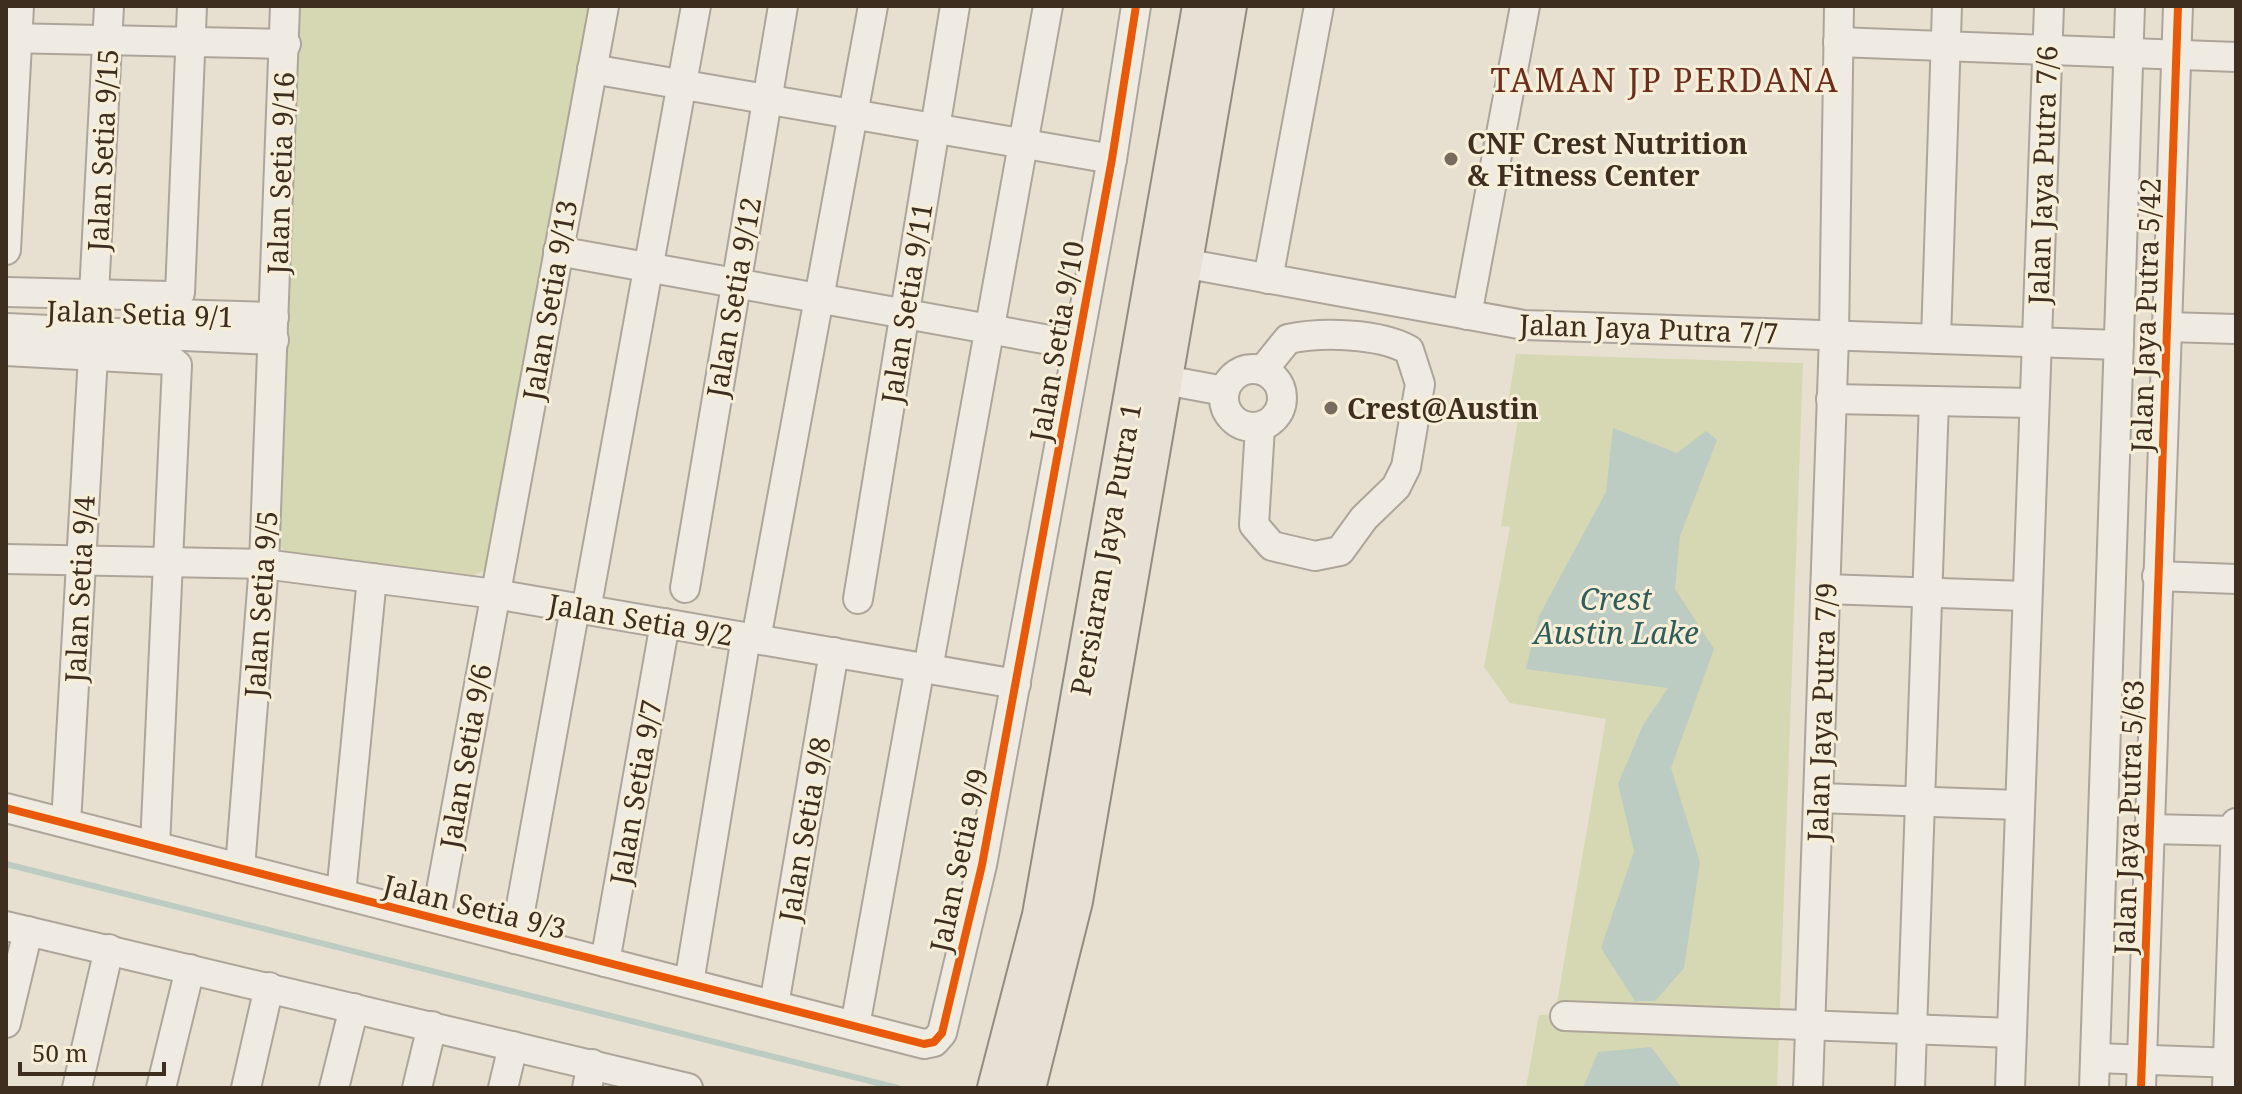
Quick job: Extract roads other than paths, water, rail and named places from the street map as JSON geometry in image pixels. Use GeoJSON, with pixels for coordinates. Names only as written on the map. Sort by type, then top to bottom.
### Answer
{"type":"FeatureCollection","features":[{"type":"Feature","properties":{"kind":"main road","name":"Persiaran Jaya Putra 1"},"geometry":{"type":"LineString","coordinates":[[995,1088],[1040,915],[1200,6]]}},
{"type":"Feature","properties":{"kind":"main road","name":"Persiaran Jaya Putra 1"},"geometry":{"type":"LineString","coordinates":[[1028,1088],[1075,901],[1229,6]]}},
{"type":"Feature","properties":{"kind":"street"},"geometry":{"type":"LineString","coordinates":[[6,250],[12,38],[19,6]]}},
{"type":"Feature","properties":{"kind":"street","name":"Jalan Setia 9/15"},"geometry":{"type":"LineString","coordinates":[[94,294],[109,6]]}},
{"type":"Feature","properties":{"kind":"street"},"geometry":{"type":"LineString","coordinates":[[6,292],[169,296],[180,293],[192,6]]}},
{"type":"Feature","properties":{"kind":"street","name":"Jalan Setia 9/16"},"geometry":{"type":"LineString","coordinates":[[274,329],[285,6]]}},
{"type":"Feature","properties":{"kind":"street","name":"Jalan Setia 9/13"},"geometry":{"type":"LineString","coordinates":[[495,594],[604,6]]}},
{"type":"Feature","properties":{"kind":"street"},"geometry":{"type":"LineString","coordinates":[[515,939],[649,267],[696,6]]}},
{"type":"Feature","properties":{"kind":"street","name":"Jalan Setia 9/12"},"geometry":{"type":"LineString","coordinates":[[685,588],[783,6]]}},
{"type":"Feature","properties":{"kind":"street"},"geometry":{"type":"LineString","coordinates":[[689,983],[751,638],[873,6]]}},
{"type":"Feature","properties":{"kind":"street","name":"Jalan Setia 9/11"},"geometry":{"type":"LineString","coordinates":[[858,599],[955,6]]}},
{"type":"Feature","properties":{"kind":"street"},"geometry":{"type":"LineString","coordinates":[[855,1026],[1048,6]]}},
{"type":"Feature","properties":{"kind":"street","name":"Jalan Setia 9/10"},"geometry":{"type":"LineString","coordinates":[[1016,684],[1112,159],[1136,6]]}},
{"type":"Feature","properties":{"kind":"street"},"geometry":{"type":"LineString","coordinates":[[1268,279],[1319,6]]}},
{"type":"Feature","properties":{"kind":"street"},"geometry":{"type":"LineString","coordinates":[[1467,315],[1525,6]]}},
{"type":"Feature","properties":{"kind":"street","name":"Jalan Jaya Putra 7/9"},"geometry":{"type":"LineString","coordinates":[[1808,1088],[1834,336],[1839,6]]}},
{"type":"Feature","properties":{"kind":"street"},"geometry":{"type":"LineString","coordinates":[[1936,339],[1947,6]]}},
{"type":"Feature","properties":{"kind":"street","name":"Jalan Jaya Putra 7/6"},"geometry":{"type":"LineString","coordinates":[[2010,1088],[2049,6]]}},
{"type":"Feature","properties":{"kind":"street"},"geometry":{"type":"LineString","coordinates":[[2094,1088],[2130,6]]}},
{"type":"Feature","properties":{"kind":"street","name":"Jalan Jaya Putra 5/42"},"geometry":{"type":"LineString","coordinates":[[2157,576],[2178,6]]}},
{"type":"Feature","properties":{"kind":"street"},"geometry":{"type":"LineString","coordinates":[[12,38],[286,44]]}},
{"type":"Feature","properties":{"kind":"street"},"geometry":{"type":"LineString","coordinates":[[1838,42],[2236,57]]}},
{"type":"Feature","properties":{"kind":"street"},"geometry":{"type":"LineString","coordinates":[[592,69],[1112,159]]}},
{"type":"Feature","properties":{"kind":"street"},"geometry":{"type":"LineString","coordinates":[[558,251],[1077,345]]}},
{"type":"Feature","properties":{"kind":"street","name":"Jalan Jaya Putra 7/7"},"geometry":{"type":"LineString","coordinates":[[1183,263],[1524,325],[2119,345]]}},
{"type":"Feature","properties":{"kind":"street","name":"Jalan Setia 9/1"},"geometry":{"type":"LineString","coordinates":[[6,308],[274,329]]}},
{"type":"Feature","properties":{"kind":"street"},"geometry":{"type":"LineString","coordinates":[[2167,327],[2236,329]]}},
{"type":"Feature","properties":{"kind":"street","name":"Jalan Setia 9/1"},"geometry":{"type":"LineString","coordinates":[[6,328],[274,329]]}},
{"type":"Feature","properties":{"kind":"street","name":"Jalan Setia 9/5"},"geometry":{"type":"LineString","coordinates":[[240,868],[264,564],[274,329]]}},
{"type":"Feature","properties":{"kind":"street"},"geometry":{"type":"LineString","coordinates":[[1260,427],[1254,525],[1272,546],[1328,556],[1340,551],[1377,503],[1396,487],[1406,467],[1420,384],[1409,350],[1397,343],[1330,335],[1288,339],[1263,370]]}},
{"type":"Feature","properties":{"kind":"street"},"geometry":{"type":"LineString","coordinates":[[6,351],[171,360],[177,365],[155,846]]}},
{"type":"Feature","properties":{"kind":"street","name":"Jalan Setia 9/4"},"geometry":{"type":"LineString","coordinates":[[66,823],[93,356]]}},
{"type":"Feature","properties":{"kind":"street"},"geometry":{"type":"LineString","coordinates":[[1243,370],[1263,370],[1278,382],[1282,399],[1275,417],[1260,427],[1240,424],[1232,419],[1224,401],[1224,391],[1228,382],[1243,370]]}},
{"type":"Feature","properties":{"kind":"street"},"geometry":{"type":"LineString","coordinates":[[1165,380],[1224,391]]}},
{"type":"Feature","properties":{"kind":"street"},"geometry":{"type":"LineString","coordinates":[[1831,399],[2033,403]]}},
{"type":"Feature","properties":{"kind":"street"},"geometry":{"type":"LineString","coordinates":[[1910,1088],[1934,401]]}},
{"type":"Feature","properties":{"kind":"street","name":"Jalan Setia 9/2"},"geometry":{"type":"LineString","coordinates":[[6,559],[264,564],[495,594],[1016,684]]}},
{"type":"Feature","properties":{"kind":"street"},"geometry":{"type":"LineString","coordinates":[[2157,576],[2236,579]]}},
{"type":"Feature","properties":{"kind":"street","name":"Jalan Jaya Putra 5/63"},"geometry":{"type":"LineString","coordinates":[[2141,1088],[2157,576]]}},
{"type":"Feature","properties":{"kind":"street"},"geometry":{"type":"LineString","coordinates":[[341,894],[372,578]]}},
{"type":"Feature","properties":{"kind":"street"},"geometry":{"type":"LineString","coordinates":[[1825,589],[2026,596]]}},
{"type":"Feature","properties":{"kind":"street","name":"Jalan Setia 9/6"},"geometry":{"type":"LineString","coordinates":[[436,918],[495,594]]}},
{"type":"Feature","properties":{"kind":"street","name":"Jalan Setia 9/7"},"geometry":{"type":"LineString","coordinates":[[605,962],[665,623]]}},
{"type":"Feature","properties":{"kind":"street","name":"Jalan Setia 9/8"},"geometry":{"type":"LineString","coordinates":[[774,1005],[834,652]]}},
{"type":"Feature","properties":{"kind":"street","name":"Jalan Setia 9/9"},"geometry":{"type":"LineString","coordinates":[[934,1042],[942,1033],[982,865],[1016,684]]}},
{"type":"Feature","properties":{"kind":"street"},"geometry":{"type":"LineString","coordinates":[[1818,798],[2019,805]]}},
{"type":"Feature","properties":{"kind":"street","name":"Jalan Setia 9/3"},"geometry":{"type":"LineString","coordinates":[[6,808],[924,1044],[934,1042]]}},
{"type":"Feature","properties":{"kind":"street"},"geometry":{"type":"LineString","coordinates":[[2095,1058],[2142,1059],[2230,1071],[2236,823]]}},
{"type":"Feature","properties":{"kind":"street"},"geometry":{"type":"LineString","coordinates":[[2149,829],[2236,831]]}},
{"type":"Feature","properties":{"kind":"street"},"geometry":{"type":"LineString","coordinates":[[6,1023],[17,929],[513,1046],[590,1076],[680,1087]]}},
{"type":"Feature","properties":{"kind":"street"},"geometry":{"type":"LineString","coordinates":[[77,1088],[109,949]]}},
{"type":"Feature","properties":{"kind":"street"},"geometry":{"type":"LineString","coordinates":[[161,1088],[190,969]]}},
{"type":"Feature","properties":{"kind":"street"},"geometry":{"type":"LineString","coordinates":[[246,1088],[269,987]]}},
{"type":"Feature","properties":{"kind":"street"},"geometry":{"type":"LineString","coordinates":[[334,1088],[354,1008]]}},
{"type":"Feature","properties":{"kind":"street"},"geometry":{"type":"LineString","coordinates":[[1565,1016],[2012,1033]]}},
{"type":"Feature","properties":{"kind":"street"},"geometry":{"type":"LineString","coordinates":[[417,1088],[432,1026]]}},
{"type":"Feature","properties":{"kind":"street"},"geometry":{"type":"LineString","coordinates":[[503,1088],[513,1046]]}},
{"type":"Feature","properties":{"kind":"water","name":"Crest Austin Lake"},"geometry":{"type":"Polygon","coordinates":[[[1613,428],[1677,453],[1706,431],[1717,440],[1680,536],[1675,589],[1714,649],[1671,768],[1700,862],[1684,968],[1655,1001],[1635,1001],[1601,948],[1634,851],[1618,784],[1643,725],[1668,688],[1526,669],[1539,616],[1606,492],[1613,428]]]}},
{"type":"Feature","properties":{"kind":"water"},"geometry":{"type":"Polygon","coordinates":[[[1651,1047],[1682,1088],[1583,1088],[1598,1052],[1651,1047]]]}},
{"type":"Feature","properties":{"kind":"waterway"},"geometry":{"type":"LineString","coordinates":[[6,864],[898,1088]]}},
{"type":"Feature","properties":{"kind":"place","name":"CNF Crest Nutrition & Fitness Center"},"geometry":{"type":"Point","coordinates":[1451,159]}},
{"type":"Feature","properties":{"kind":"place","name":"Crest@Austin"},"geometry":{"type":"Point","coordinates":[1331,408]}},
{"type":"Feature","properties":{"kind":"district","name":"TAMAN JP PERDANA"},"geometry":{"type":"Point","coordinates":[1665,79]}}]}
